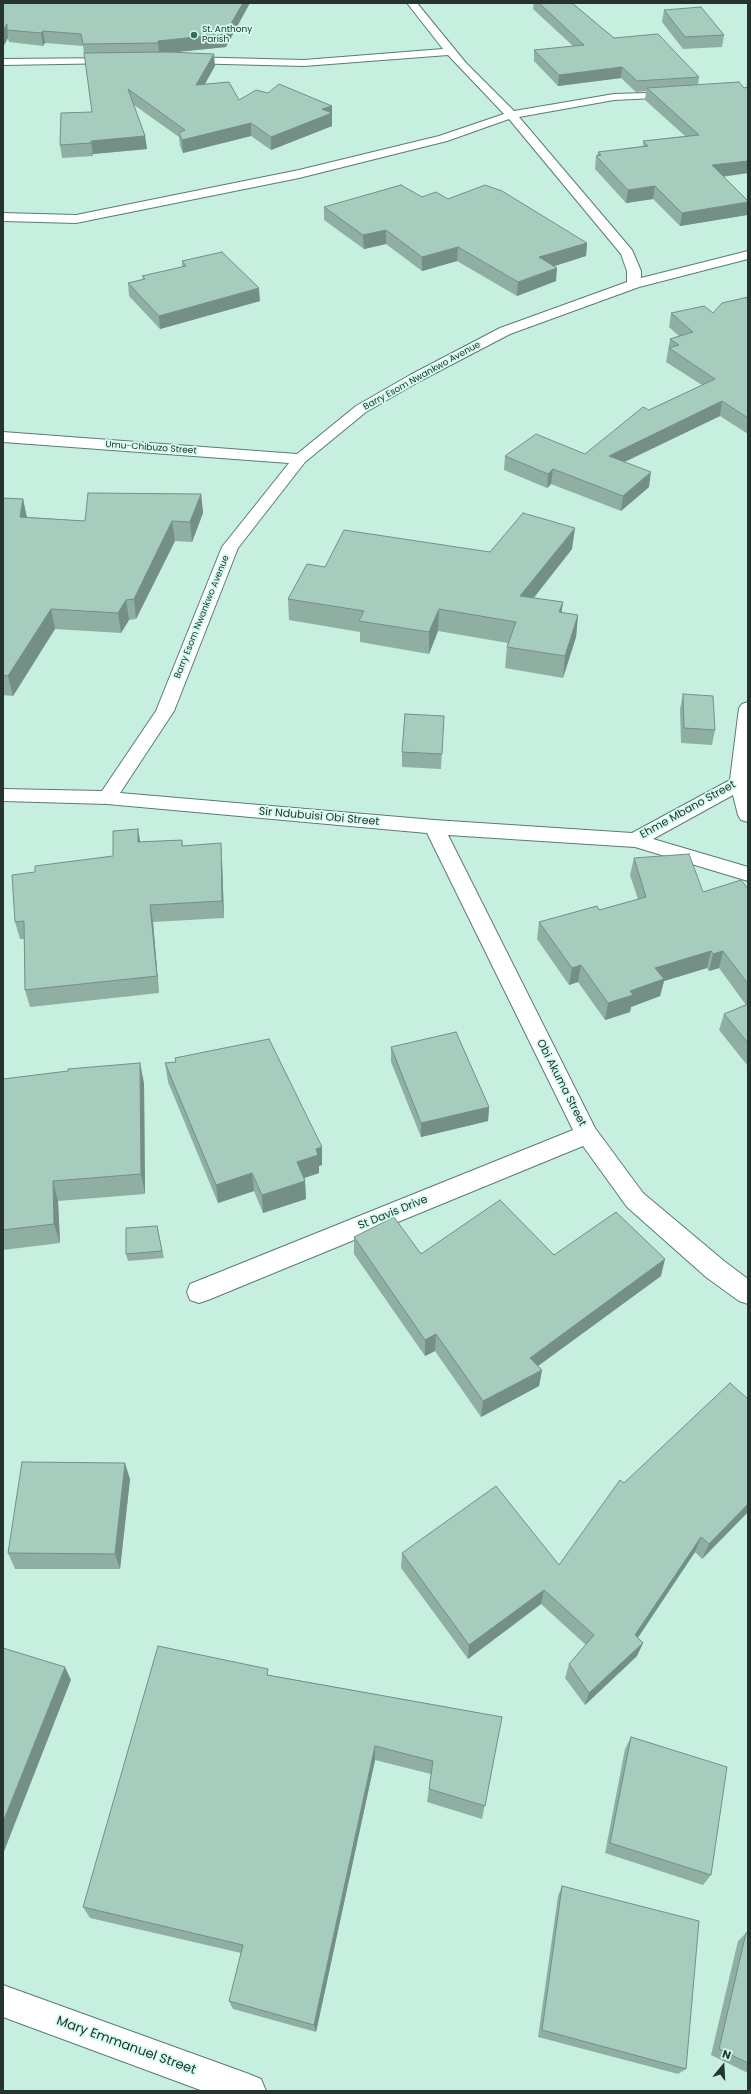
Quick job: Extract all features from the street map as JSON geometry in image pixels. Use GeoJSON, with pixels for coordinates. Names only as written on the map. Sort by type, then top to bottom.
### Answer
{"type":"FeatureCollection","features":[{"type":"Feature","properties":{"kind":"street"},"geometry":{"type":"LineString","coordinates":[[412,3],[462,65],[525,129],[626,253],[634,271],[634,284]]}},
{"type":"Feature","properties":{"kind":"street"},"geometry":{"type":"LineString","coordinates":[[177,60],[304,63],[452,51]]}},
{"type":"Feature","properties":{"kind":"street"},"geometry":{"type":"LineString","coordinates":[[3,62],[124,61]]}},
{"type":"Feature","properties":{"kind":"street"},"geometry":{"type":"LineString","coordinates":[[3,217],[76,219],[299,174],[443,139],[473,127],[511,115],[614,97],[688,93]]}},
{"type":"Feature","properties":{"kind":"street","name":"Barry Esom Nwankwo Avenue"},"geometry":{"type":"LineString","coordinates":[[108,798],[165,711],[230,547],[300,459],[361,409],[415,378],[505,331],[634,284],[748,255]]}},
{"type":"Feature","properties":{"kind":"street","name":"Umu-Chibuzo Street"},"geometry":{"type":"LineString","coordinates":[[3,437],[300,459]]}},
{"type":"Feature","properties":{"kind":"street","name":"Ehme Mbano Street"},"geometry":{"type":"LineString","coordinates":[[636,840],[739,783],[748,708]]}},
{"type":"Feature","properties":{"kind":"street"},"geometry":{"type":"LineString","coordinates":[[739,783],[748,815]]}},
{"type":"Feature","properties":{"kind":"street","name":"Sir Ndubuisi Obi Street"},"geometry":{"type":"LineString","coordinates":[[3,795],[108,798],[434,827],[636,840],[748,874]]}},
{"type":"Feature","properties":{"kind":"street","name":"Obi Akuma Street"},"geometry":{"type":"LineString","coordinates":[[434,827],[587,1134],[635,1200],[715,1268],[748,1293]]}},
{"type":"Feature","properties":{"kind":"street","name":"St Davis Drive"},"geometry":{"type":"LineString","coordinates":[[199,1292],[587,1134]]}},
{"type":"Feature","properties":{"kind":"street","name":"Mary Emmanuel Street"},"geometry":{"type":"LineString","coordinates":[[3,2001],[249,2091]]}},
{"type":"Feature","properties":{"kind":"building"},"geometry":{"type":"Polygon","coordinates":[[[3,3],[243,3],[225,34],[158,41],[158,43],[83,44],[81,34],[7,30],[7,24],[3,31],[3,3]]]}},
{"type":"Feature","properties":{"kind":"building"},"geometry":{"type":"Polygon","coordinates":[[[539,3],[572,3],[614,38],[658,34],[699,77],[637,81],[622,67],[559,75],[534,50],[584,45],[539,3]]]}},
{"type":"Feature","properties":{"kind":"building"},"geometry":{"type":"Polygon","coordinates":[[[701,7],[724,35],[685,37],[664,10],[701,7]]]}},
{"type":"Feature","properties":{"kind":"building"},"geometry":{"type":"Polygon","coordinates":[[[168,52],[214,54],[196,85],[229,82],[239,100],[256,90],[268,93],[279,84],[332,106],[322,109],[332,113],[271,137],[251,123],[182,140],[179,133],[185,130],[128,89],[145,136],[91,141],[91,143],[60,145],[61,113],[92,112],[84,53],[168,52]]]}},
{"type":"Feature","properties":{"kind":"building"},"geometry":{"type":"Polygon","coordinates":[[[739,82],[744,88],[748,87],[748,161],[712,165],[748,202],[682,213],[655,186],[628,190],[596,156],[601,155],[598,152],[648,146],[643,141],[699,135],[647,88],[739,82]]]}},
{"type":"Feature","properties":{"kind":"building"},"geometry":{"type":"Polygon","coordinates":[[[401,185],[422,197],[436,192],[448,199],[485,185],[502,191],[587,243],[539,257],[557,268],[518,282],[458,247],[422,257],[386,230],[363,235],[324,207],[401,185]]]}},
{"type":"Feature","properties":{"kind":"building"},"geometry":{"type":"Polygon","coordinates":[[[222,252],[259,288],[159,316],[128,283],[145,279],[142,276],[186,266],[182,261],[222,252]]]}},
{"type":"Feature","properties":{"kind":"building"},"geometry":{"type":"Polygon","coordinates":[[[748,297],[748,418],[722,401],[609,456],[651,472],[623,496],[553,469],[548,474],[505,456],[536,434],[585,454],[643,407],[649,410],[715,379],[669,348],[679,345],[670,339],[693,332],[671,313],[704,306],[713,313],[722,303],[748,297]]]}},
{"type":"Feature","properties":{"kind":"building"},"geometry":{"type":"Polygon","coordinates":[[[88,493],[201,494],[190,522],[172,521],[134,599],[126,600],[118,613],[51,609],[8,676],[3,675],[3,498],[23,499],[20,517],[85,521],[88,493]]]}},
{"type":"Feature","properties":{"kind":"building"},"geometry":{"type":"Polygon","coordinates":[[[523,513],[575,528],[520,596],[563,602],[559,612],[578,615],[565,656],[507,647],[516,622],[439,609],[429,632],[359,621],[364,611],[288,599],[307,564],[325,567],[344,530],[490,552],[523,513]]]}},
{"type":"Feature","properties":{"kind":"building"},"geometry":{"type":"Polygon","coordinates":[[[683,694],[713,696],[715,730],[684,728],[683,694]]]}},
{"type":"Feature","properties":{"kind":"building"},"geometry":{"type":"Polygon","coordinates":[[[405,714],[444,716],[442,754],[402,752],[405,714]]]}},
{"type":"Feature","properties":{"kind":"building"},"geometry":{"type":"Polygon","coordinates":[[[138,829],[138,842],[182,840],[182,846],[221,843],[222,901],[150,905],[157,976],[25,990],[24,921],[15,922],[12,875],[35,872],[35,866],[113,856],[113,831],[138,829]]]}},
{"type":"Feature","properties":{"kind":"building"},"geometry":{"type":"Polygon","coordinates":[[[689,854],[703,892],[741,880],[748,889],[748,984],[723,951],[713,954],[711,951],[655,968],[664,979],[630,991],[633,995],[608,1003],[581,965],[572,968],[539,922],[597,906],[599,910],[646,897],[634,858],[689,854]]]}},
{"type":"Feature","properties":{"kind":"building"},"geometry":{"type":"Polygon","coordinates":[[[748,1004],[748,1043],[724,1014],[748,1004]]]}},
{"type":"Feature","properties":{"kind":"building"},"geometry":{"type":"Polygon","coordinates":[[[456,1032],[489,1107],[421,1123],[391,1047],[456,1032]]]}},
{"type":"Feature","properties":{"kind":"building"},"geometry":{"type":"Polygon","coordinates":[[[269,1039],[322,1147],[316,1149],[318,1155],[297,1162],[305,1181],[262,1195],[252,1173],[216,1185],[165,1063],[176,1062],[175,1058],[269,1039]]]}},
{"type":"Feature","properties":{"kind":"building"},"geometry":{"type":"Polygon","coordinates":[[[140,1063],[141,1174],[53,1181],[54,1224],[3,1230],[3,1079],[68,1071],[68,1069],[140,1063]]]}},
{"type":"Feature","properties":{"kind":"building"},"geometry":{"type":"Polygon","coordinates":[[[500,1200],[554,1255],[616,1212],[665,1259],[530,1358],[542,1370],[483,1401],[436,1334],[425,1340],[354,1237],[394,1217],[421,1254],[500,1200]]]}},
{"type":"Feature","properties":{"kind":"building"},"geometry":{"type":"Polygon","coordinates":[[[157,1226],[162,1251],[126,1254],[126,1228],[157,1226]]]}},
{"type":"Feature","properties":{"kind":"building"},"geometry":{"type":"Polygon","coordinates":[[[730,1383],[748,1399],[748,1504],[709,1544],[701,1537],[635,1635],[643,1643],[589,1693],[569,1664],[594,1635],[544,1590],[469,1645],[402,1553],[496,1486],[559,1565],[620,1480],[624,1483],[730,1383]]]}},
{"type":"Feature","properties":{"kind":"building"},"geometry":{"type":"Polygon","coordinates":[[[22,1462],[125,1463],[115,1554],[8,1553],[22,1462]]]}},
{"type":"Feature","properties":{"kind":"building"},"geometry":{"type":"Polygon","coordinates":[[[158,1646],[268,1669],[267,1675],[502,1717],[485,1806],[429,1789],[433,1761],[375,1746],[314,2025],[229,2001],[243,1945],[83,1907],[158,1646]]]}},
{"type":"Feature","properties":{"kind":"building"},"geometry":{"type":"Polygon","coordinates":[[[3,1648],[65,1667],[3,1822],[3,1648]]]}},
{"type":"Feature","properties":{"kind":"building"},"geometry":{"type":"Polygon","coordinates":[[[631,1737],[727,1767],[711,1875],[610,1843],[631,1737]]]}},
{"type":"Feature","properties":{"kind":"building"},"geometry":{"type":"Polygon","coordinates":[[[562,1886],[699,1921],[686,2069],[542,2030],[562,1886]]]}},
{"type":"Feature","properties":{"kind":"building"},"geometry":{"type":"Polygon","coordinates":[[[746,1933],[748,1933],[748,2063],[719,2049],[746,1933]]]}},
{"type":"Feature","properties":{"kind":"place","name":"St. Anthony Parish"},"geometry":{"type":"Point","coordinates":[194,35]}}]}
